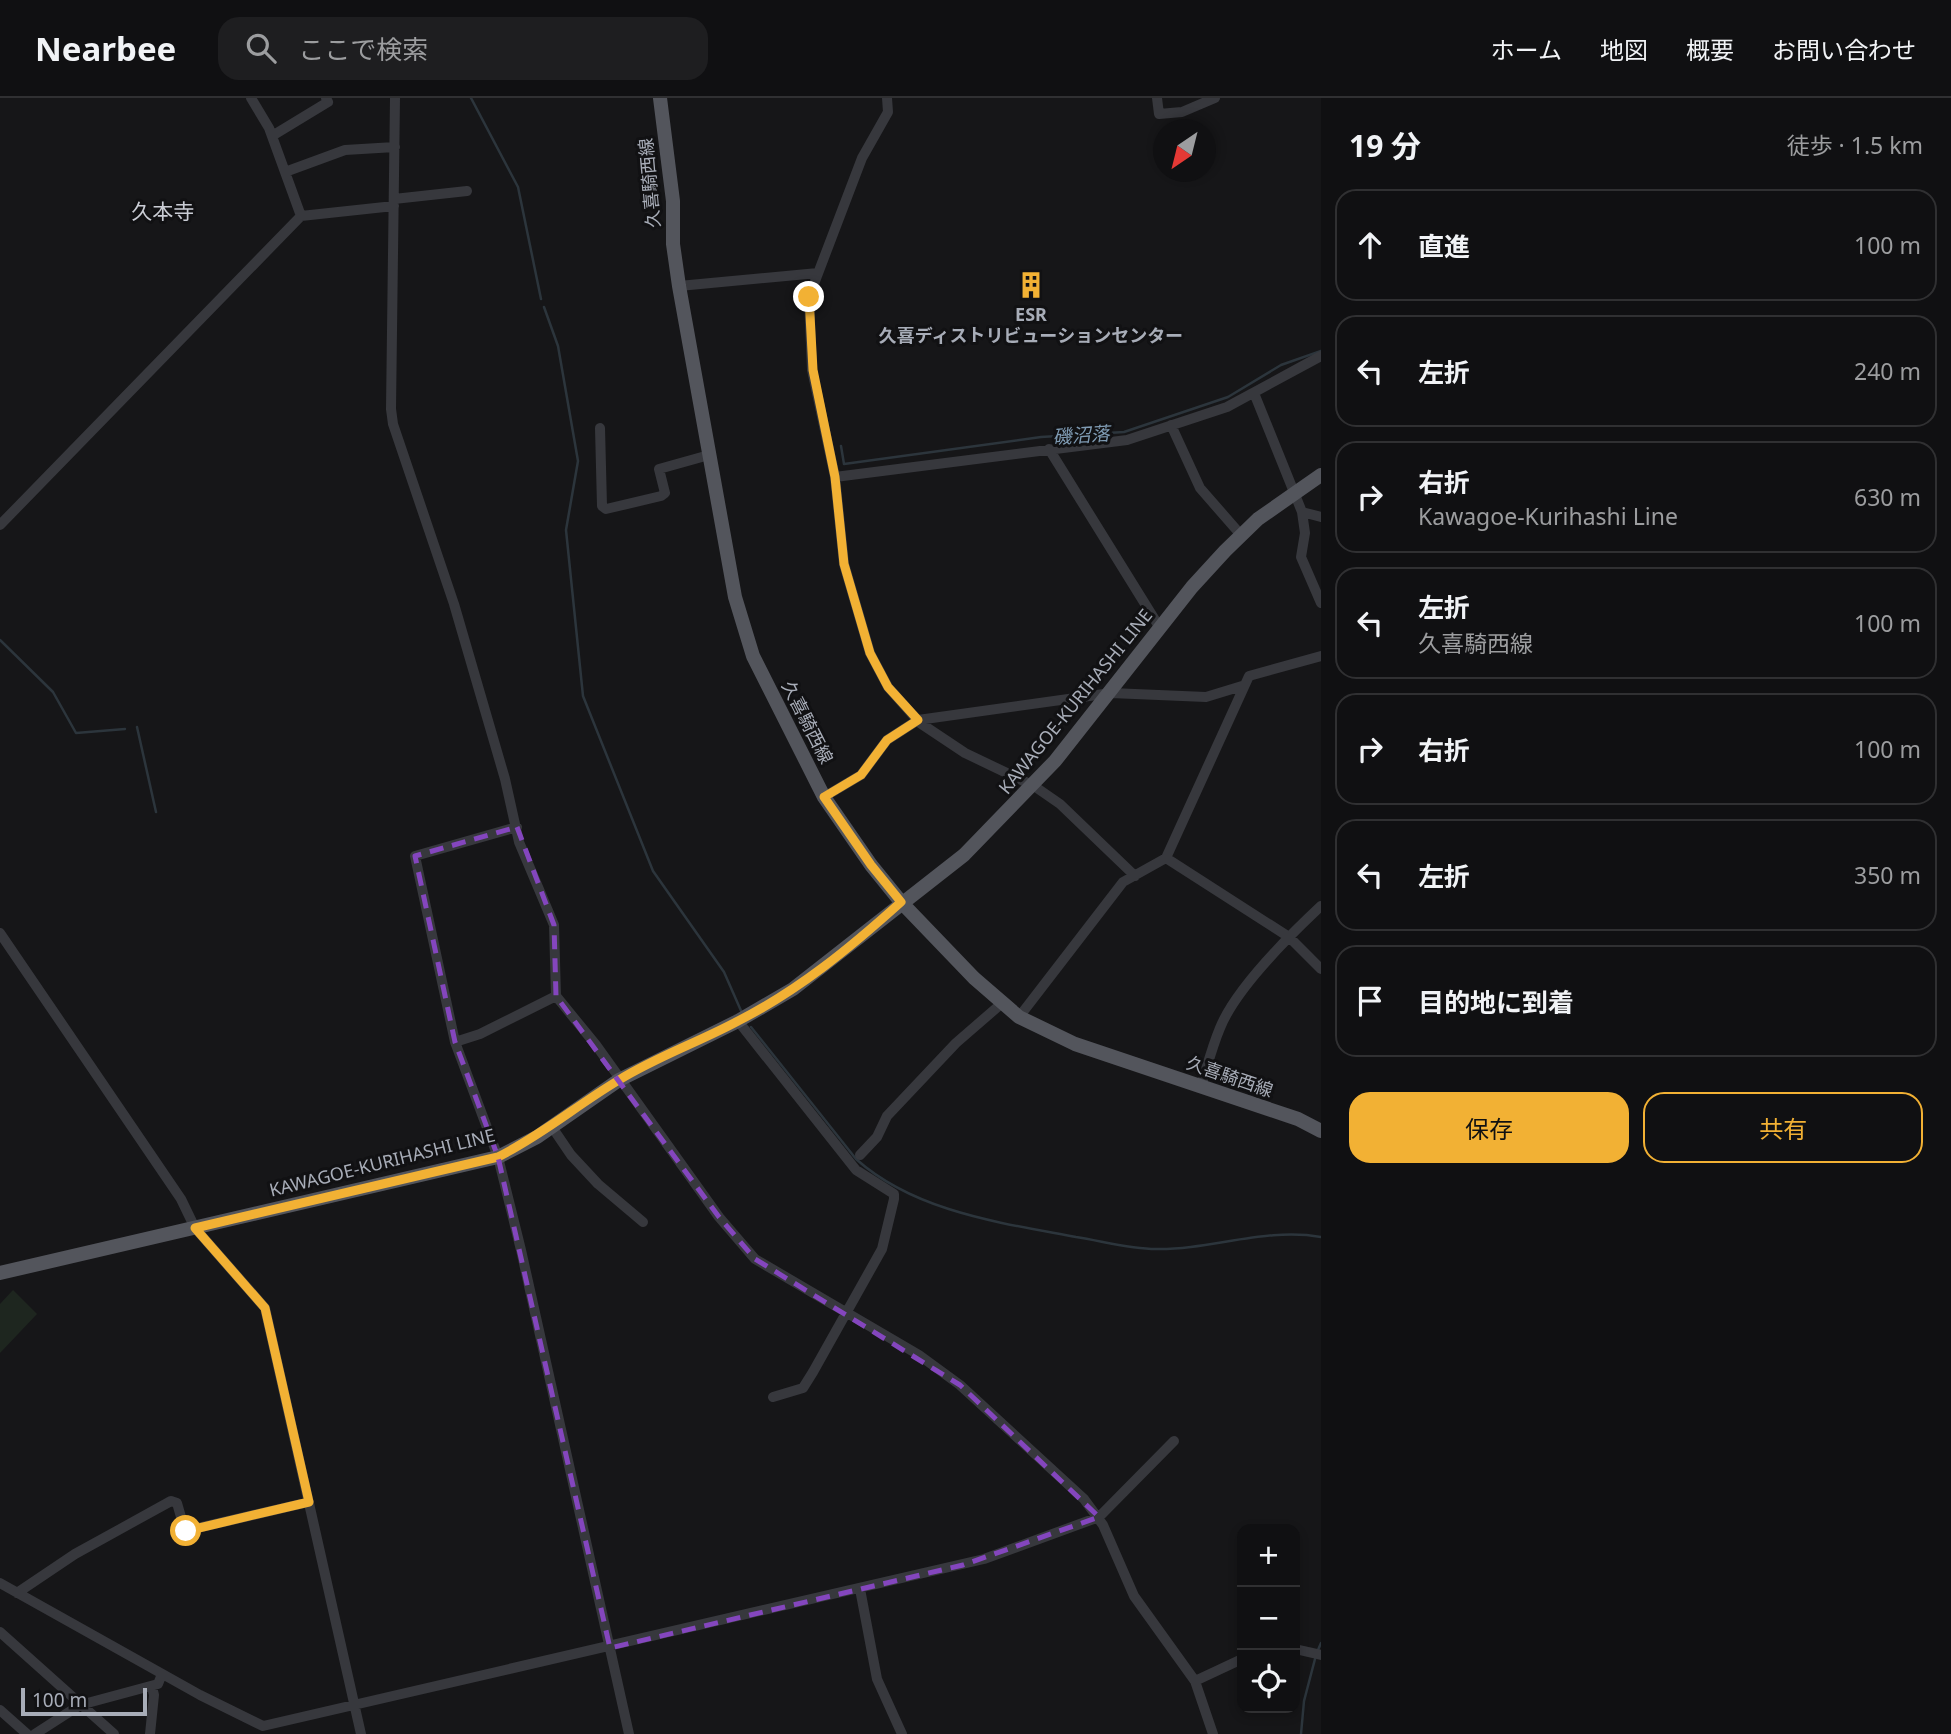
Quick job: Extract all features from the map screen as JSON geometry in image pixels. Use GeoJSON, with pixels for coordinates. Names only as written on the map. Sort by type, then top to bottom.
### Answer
{"type":"FeatureCollection","features":[{"type":"Feature","properties":{"kind":"main road","name":"久喜騎西線"},"geometry":{"type":"LineString","coordinates":[[660,98],[673,201],[673,244],[679,286],[735,597],[753,656],[824,797],[871,865],[901,902],[1001,1004],[1019,1017],[1076,1044],[1298,1119],[1321,1131]]}},
{"type":"Feature","properties":{"kind":"main road","name":"KAWAGOE-KURIHASHI LINE"},"geometry":{"type":"LineString","coordinates":[[0,1273],[498,1157],[552,1127],[619,1080],[738,1021],[815,974],[901,902],[964,855],[1034,786],[1111,693],[1192,587],[1241,536],[1321,475]]}},
{"type":"Feature","properties":{"kind":"street"},"geometry":{"type":"LineString","coordinates":[[251,98],[272,136],[302,216]]}},
{"type":"Feature","properties":{"kind":"street"},"geometry":{"type":"LineString","coordinates":[[272,136],[328,102],[326,98]]}},
{"type":"Feature","properties":{"kind":"street"},"geometry":{"type":"LineString","coordinates":[[395,98],[391,396],[393,424],[445,572],[519,842],[554,925],[556,996],[596,1045],[719,1217],[755,1259],[919,1355],[960,1385],[1046,1463],[1099,1517],[1134,1596],[1195,1681],[1213,1734]]}},
{"type":"Feature","properties":{"kind":"street"},"geometry":{"type":"LineString","coordinates":[[887,98],[887,112],[862,158],[809,297],[813,370],[835,477],[844,564],[870,653],[888,687],[918,720],[965,753],[1034,786],[1060,804],[1135,876]]}},
{"type":"Feature","properties":{"kind":"street"},"geometry":{"type":"LineString","coordinates":[[1157,98],[1159,114],[1182,112],[1215,98]]}},
{"type":"Feature","properties":{"kind":"street"},"geometry":{"type":"LineString","coordinates":[[285,172],[345,150],[395,147]]}},
{"type":"Feature","properties":{"kind":"street"},"geometry":{"type":"LineString","coordinates":[[0,525],[302,216],[467,191]]}},
{"type":"Feature","properties":{"kind":"street"},"geometry":{"type":"LineString","coordinates":[[679,286],[818,273]]}},
{"type":"Feature","properties":{"kind":"street"},"geometry":{"type":"LineString","coordinates":[[835,477],[1127,440],[1227,407],[1312,358],[1321,356]]}},
{"type":"Feature","properties":{"kind":"street"},"geometry":{"type":"LineString","coordinates":[[1254,393],[1302,512],[1305,533],[1301,557],[1321,603]]}},
{"type":"Feature","properties":{"kind":"street"},"geometry":{"type":"LineString","coordinates":[[1171,425],[1200,488],[1241,536]]}},
{"type":"Feature","properties":{"kind":"street"},"geometry":{"type":"LineString","coordinates":[[600,428],[602,506],[606,509],[661,496],[665,493],[659,469],[709,455]]}},
{"type":"Feature","properties":{"kind":"street"},"geometry":{"type":"LineString","coordinates":[[1049,449],[1160,628]]}},
{"type":"Feature","properties":{"kind":"street"},"geometry":{"type":"LineString","coordinates":[[1302,512],[1321,517]]}},
{"type":"Feature","properties":{"kind":"street"},"geometry":{"type":"LineString","coordinates":[[1019,1017],[1123,882],[1166,859],[1242,686],[1249,676],[1321,656]]}},
{"type":"Feature","properties":{"kind":"street"},"geometry":{"type":"LineString","coordinates":[[824,797],[861,775],[887,740],[918,720],[1111,693],[1206,697],[1242,686]]}},
{"type":"Feature","properties":{"kind":"street"},"geometry":{"type":"LineString","coordinates":[[517,827],[415,856],[455,1042],[498,1157],[629,1734]]}},
{"type":"Feature","properties":{"kind":"street"},"geometry":{"type":"LineString","coordinates":[[1166,859],[1289,937],[1321,969]]}},
{"type":"Feature","properties":{"kind":"street"},"geometry":{"type":"LineString","coordinates":[[1201,1086],[1220,1026],[1242,993],[1289,937],[1321,906]]}},
{"type":"Feature","properties":{"kind":"street"},"geometry":{"type":"LineString","coordinates":[[0,933],[181,1199],[195,1228],[265,1308],[361,1734]]}},
{"type":"Feature","properties":{"kind":"street"},"geometry":{"type":"LineString","coordinates":[[455,1042],[481,1034],[556,996]]}},
{"type":"Feature","properties":{"kind":"street"},"geometry":{"type":"LineString","coordinates":[[860,1155],[877,1137],[887,1116],[956,1043],[1001,1004]]}},
{"type":"Feature","properties":{"kind":"street"},"geometry":{"type":"LineString","coordinates":[[738,1021],[851,1165],[894,1194],[882,1249],[803,1388],[774,1397]]}},
{"type":"Feature","properties":{"kind":"street"},"geometry":{"type":"LineString","coordinates":[[552,1127],[571,1155],[598,1184],[643,1222]]}},
{"type":"Feature","properties":{"kind":"street"},"geometry":{"type":"LineString","coordinates":[[2,1587],[259,1726],[610,1648],[963,1565],[1099,1517],[1174,1441]]}},
{"type":"Feature","properties":{"kind":"street"},"geometry":{"type":"LineString","coordinates":[[17,1593],[75,1554],[171,1502],[177,1503],[186,1531],[309,1502]]}},
{"type":"Feature","properties":{"kind":"street"},"geometry":{"type":"LineString","coordinates":[[860,1589],[877,1679],[902,1734]]}},
{"type":"Feature","properties":{"kind":"street"},"geometry":{"type":"LineString","coordinates":[[0,1632],[114,1734]]}},
{"type":"Feature","properties":{"kind":"street"},"geometry":{"type":"LineString","coordinates":[[1299,1650],[1321,1655]]}},
{"type":"Feature","properties":{"kind":"street"},"geometry":{"type":"LineString","coordinates":[[1195,1681],[1237,1661]]}},
{"type":"Feature","properties":{"kind":"street"},"geometry":{"type":"LineString","coordinates":[[35,1734],[80,1705],[158,1685],[162,1674]]}},
{"type":"Feature","properties":{"kind":"street"},"geometry":{"type":"LineString","coordinates":[[150,1734],[154,1695],[152,1687]]}},
{"type":"Feature","properties":{"kind":"street"},"geometry":{"type":"LineString","coordinates":[[0,1710],[27,1734]]}},
{"type":"Feature","properties":{"kind":"highlighted area"},"geometry":{"type":"Polygon","coordinates":[[[517,827],[554,925],[556,996],[719,1217],[755,1259],[960,1385],[1099,1517],[963,1565],[610,1648],[498,1157],[455,1042],[415,856],[517,827]]]}},
{"type":"Feature","properties":{"kind":"shaded area"},"geometry":{"type":"Polygon","coordinates":[[[13,1290],[37,1314],[0,1353],[0,1304],[13,1290]]]}},
{"type":"Feature","properties":{"kind":"waterway"},"geometry":{"type":"LineString","coordinates":[[471,98],[518,187],[541,299]]}},
{"type":"Feature","properties":{"kind":"waterway"},"geometry":{"type":"LineString","coordinates":[[544,307],[558,346],[578,461],[566,530],[583,696],[653,871],[724,972],[742,1013]]}},
{"type":"Feature","properties":{"kind":"waterway","name":"磯沼落"},"geometry":{"type":"LineString","coordinates":[[841,446],[844,464],[1041,437],[1124,432],[1228,397],[1281,365],[1321,351]]}},
{"type":"Feature","properties":{"kind":"waterway"},"geometry":{"type":"LineString","coordinates":[[0,640],[53,692],[76,733],[125,729]]}},
{"type":"Feature","properties":{"kind":"waterway"},"geometry":{"type":"LineString","coordinates":[[137,727],[156,812]]}},
{"type":"Feature","properties":{"kind":"waterway"},"geometry":{"type":"LineString","coordinates":[[751,1027],[856,1159],[879,1177],[932,1203],[989,1220],[1146,1249],[1197,1246],[1280,1235],[1321,1237]]}},
{"type":"Feature","properties":{"kind":"waterway"},"geometry":{"type":"LineString","coordinates":[[1318,1650],[1321,1643]]}},
{"type":"Feature","properties":{"kind":"waterway"},"geometry":{"type":"LineString","coordinates":[[1301,1734],[1304,1701],[1315,1659]]}},
{"type":"Feature","properties":{"kind":"place","name":"ESR 久喜ディストリビューションセンター"},"geometry":{"type":"Point","coordinates":[1031,285]}},
{"type":"Feature","properties":{"kind":"district","name":"久本寺"},"geometry":{"type":"Point","coordinates":[163,211]}},
{"type":"Feature","properties":{"kind":"route"},"geometry":{"type":"LineString","coordinates":[[186,1531],[309,1502],[265,1308],[195,1228],[498,1157],[537,1137],[619,1080],[772,1003],[815,974],[901,902],[871,865],[824,797],[861,775],[887,740],[918,720],[888,687],[870,653],[859,607],[844,564],[835,477],[813,370],[809,297]]}}]}
